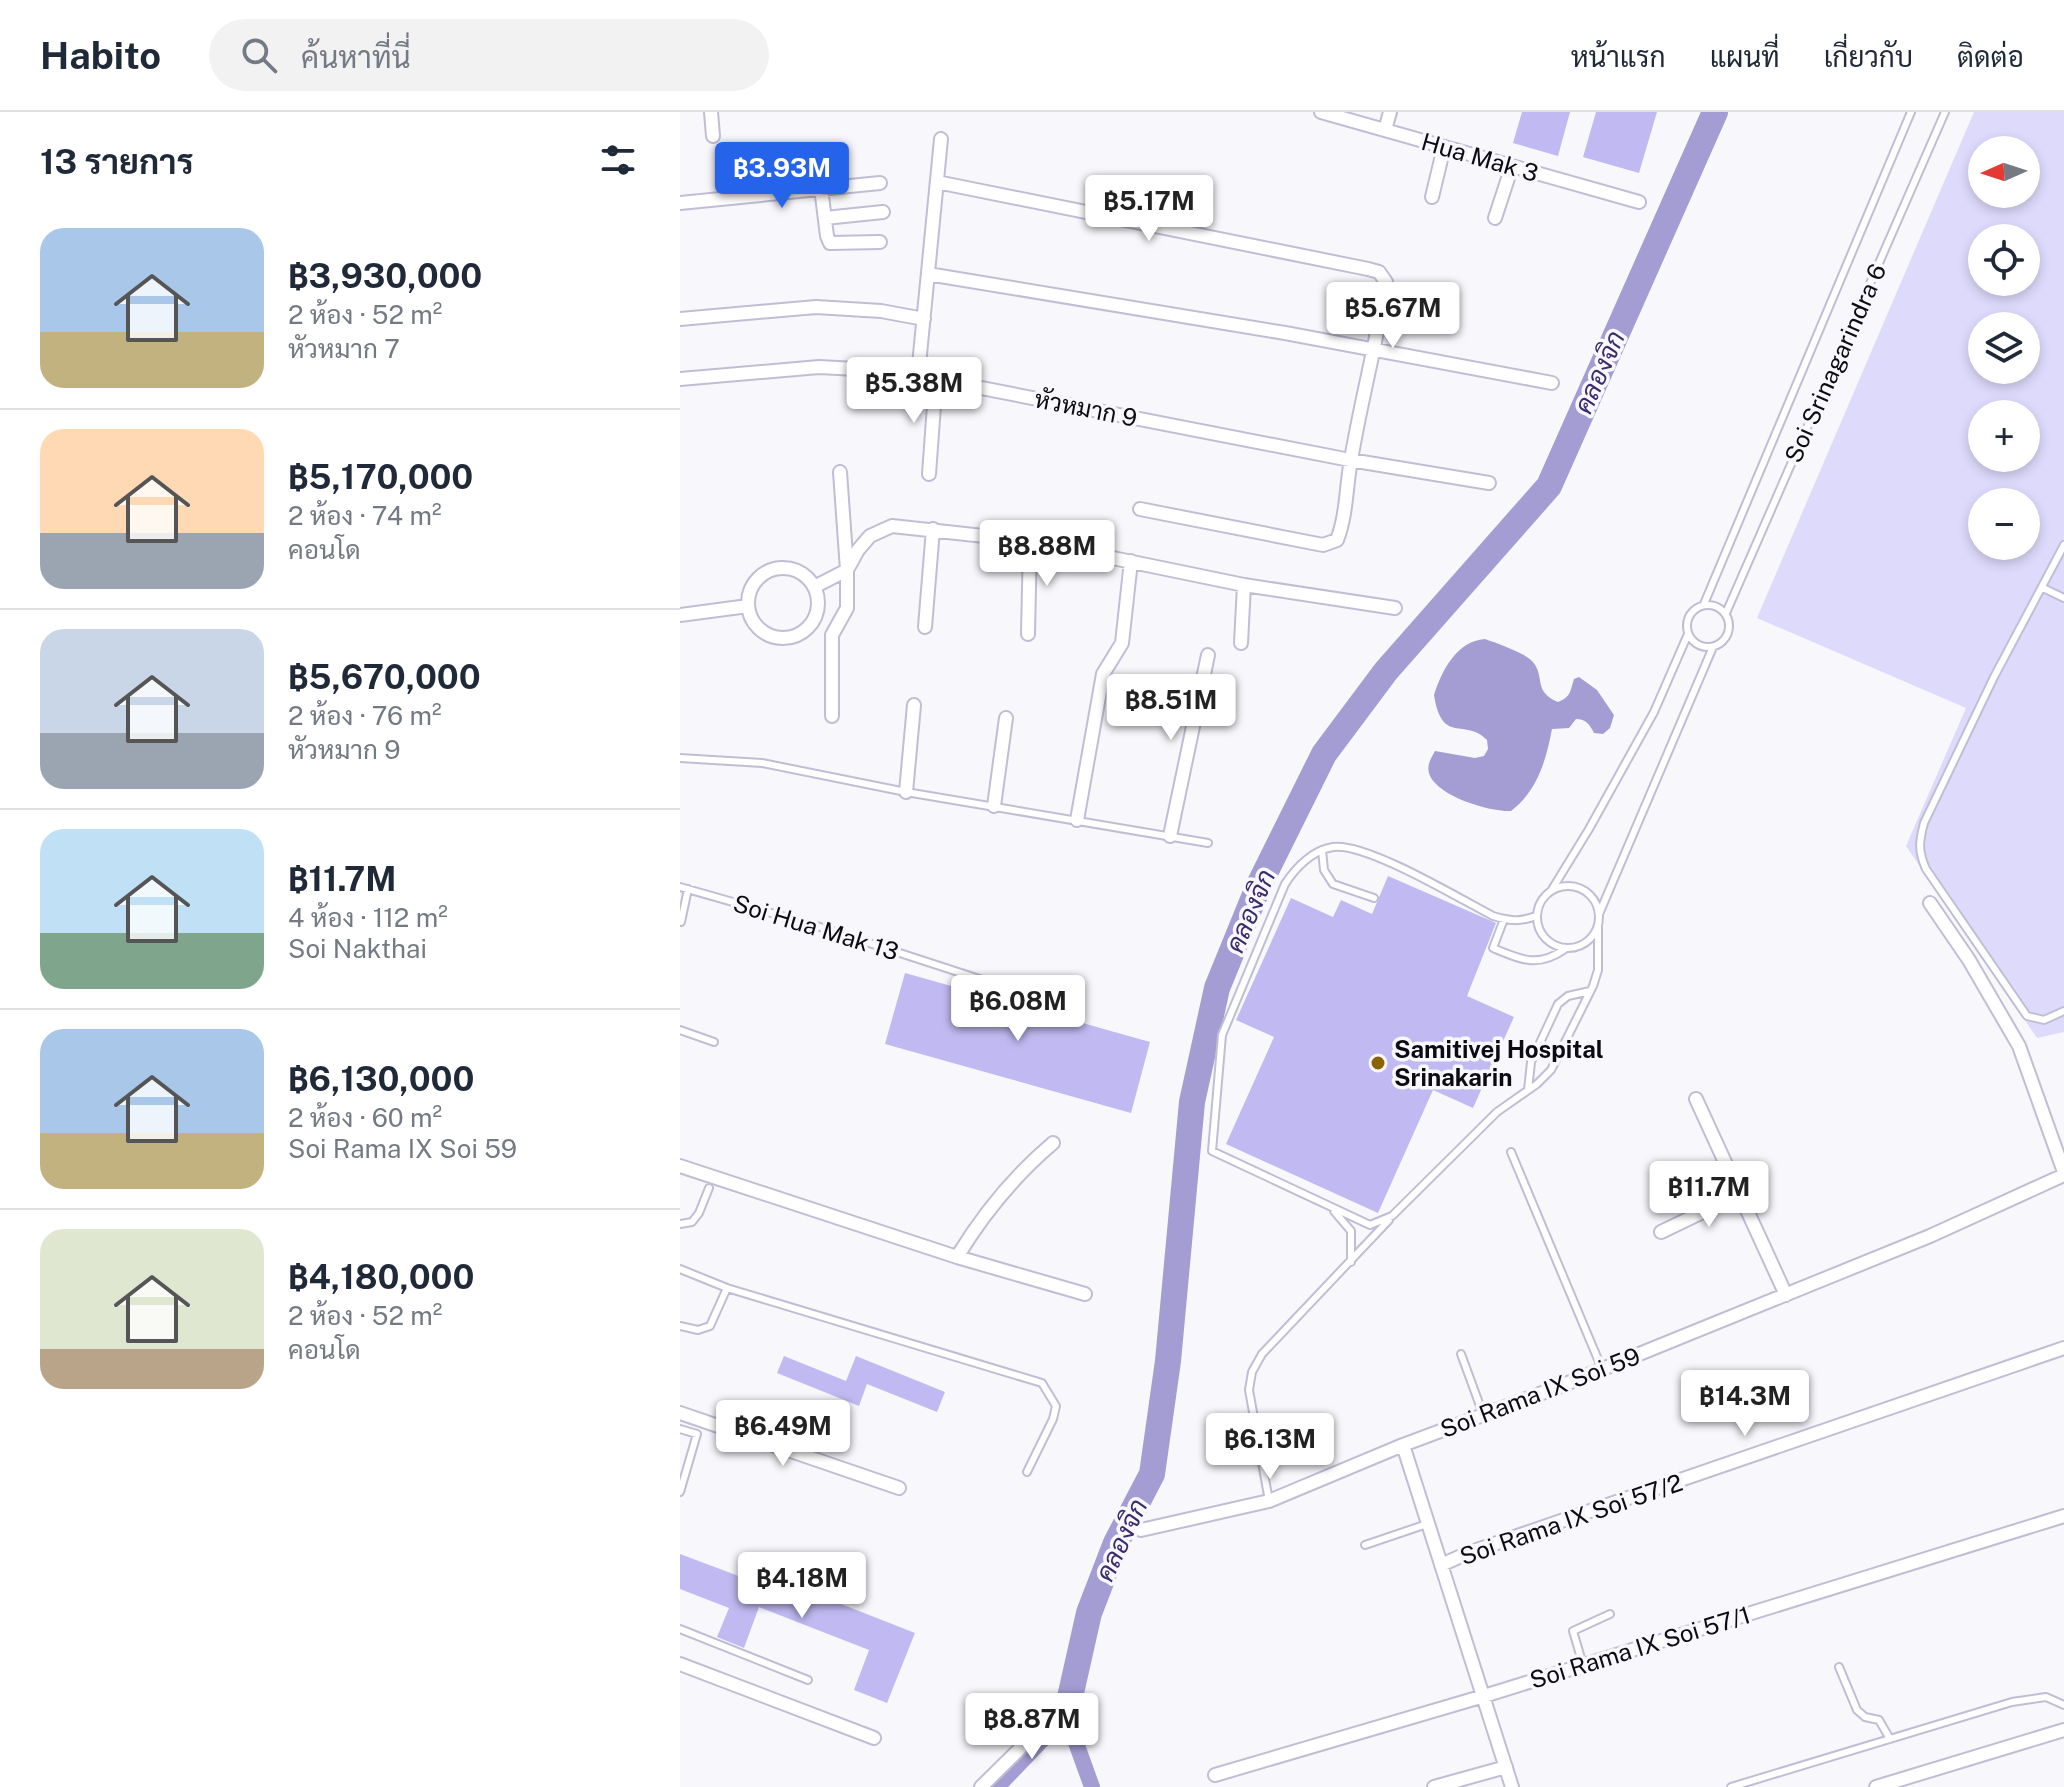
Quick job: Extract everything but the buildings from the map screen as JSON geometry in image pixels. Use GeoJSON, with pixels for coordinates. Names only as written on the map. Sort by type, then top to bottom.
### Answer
{"type":"FeatureCollection","features":[{"type":"Feature","properties":{"kind":"street"},"geometry":{"type":"LineString","coordinates":[[711,112],[713,136]]}},
{"type":"Feature","properties":{"kind":"street","name":"Hua Mak 3"},"geometry":{"type":"LineString","coordinates":[[1321,112],[1639,202]]}},
{"type":"Feature","properties":{"kind":"street"},"geometry":{"type":"LineString","coordinates":[[1385,130],[1390,112]]}},
{"type":"Feature","properties":{"kind":"street"},"geometry":{"type":"LineString","coordinates":[[918,375],[941,139]]}},
{"type":"Feature","properties":{"kind":"street"},"geometry":{"type":"LineString","coordinates":[[1432,197],[1444,147]]}},
{"type":"Feature","properties":{"kind":"street"},"geometry":{"type":"LineString","coordinates":[[1495,218],[1512,166]]}},
{"type":"Feature","properties":{"kind":"street"},"geometry":{"type":"LineString","coordinates":[[937,182],[1379,272],[1386,282],[1350,460],[1343,526],[1337,540],[1323,545],[1140,509]]}},
{"type":"Feature","properties":{"kind":"street"},"geometry":{"type":"LineString","coordinates":[[680,203],[880,183]]}},
{"type":"Feature","properties":{"kind":"street"},"geometry":{"type":"LineString","coordinates":[[821,188],[830,243],[880,242]]}},
{"type":"Feature","properties":{"kind":"street"},"geometry":{"type":"LineString","coordinates":[[825,218],[883,212]]}},
{"type":"Feature","properties":{"kind":"street"},"geometry":{"type":"LineString","coordinates":[[928,274],[1552,383]]}},
{"type":"Feature","properties":{"kind":"street"},"geometry":{"type":"LineString","coordinates":[[680,319],[816,307],[881,311],[924,319]]}},
{"type":"Feature","properties":{"kind":"street","name":"หัวหมาก 9"},"geometry":{"type":"LineString","coordinates":[[680,379],[819,367],[894,371],[1350,460],[1489,483]]}},
{"type":"Feature","properties":{"kind":"street"},"geometry":{"type":"LineString","coordinates":[[929,474],[936,378]]}},
{"type":"Feature","properties":{"kind":"street"},"geometry":{"type":"LineString","coordinates":[[832,716],[832,635],[847,608],[840,472]]}},
{"type":"Feature","properties":{"kind":"street"},"geometry":{"type":"LineString","coordinates":[[814,587],[847,570],[870,536],[892,526],[1030,541],[1244,585],[1395,608]]}},
{"type":"Feature","properties":{"kind":"street"},"geometry":{"type":"LineString","coordinates":[[925,627],[933,529]]}},
{"type":"Feature","properties":{"kind":"street"},"geometry":{"type":"LineString","coordinates":[[1028,634],[1030,541]]}},
{"type":"Feature","properties":{"kind":"street"},"geometry":{"type":"LineString","coordinates":[[1077,820],[1103,674],[1122,643],[1131,561]]}},
{"type":"Feature","properties":{"kind":"street"},"geometry":{"type":"LineString","coordinates":[[773,569],[796,570],[806,576],[814,587],[818,596],[814,619],[808,628],[788,638],[766,633],[751,617],[748,606],[754,583],[762,574],[773,569]]}},
{"type":"Feature","properties":{"kind":"street"},"geometry":{"type":"LineString","coordinates":[[1241,643],[1244,585]]}},
{"type":"Feature","properties":{"kind":"street"},"geometry":{"type":"LineString","coordinates":[[680,615],[748,606]]}},
{"type":"Feature","properties":{"kind":"street"},"geometry":{"type":"LineString","coordinates":[[1170,836],[1208,655]]}},
{"type":"Feature","properties":{"kind":"street"},"geometry":{"type":"LineString","coordinates":[[906,792],[914,705]]}},
{"type":"Feature","properties":{"kind":"street"},"geometry":{"type":"LineString","coordinates":[[994,806],[1006,718]]}},
{"type":"Feature","properties":{"kind":"street"},"geometry":{"type":"LineString","coordinates":[[1930,903],[1969,960],[2019,1046],[2064,1174]]}},
{"type":"Feature","properties":{"kind":"street"},"geometry":{"type":"LineString","coordinates":[[1696,1099],[1786,1295]]}},
{"type":"Feature","properties":{"kind":"street"},"geometry":{"type":"LineString","coordinates":[[957,1257],[984,1214],[1030,1163],[1053,1143]]}},
{"type":"Feature","properties":{"kind":"street"},"geometry":{"type":"LineString","coordinates":[[680,1166],[957,1257],[1085,1294]]}},
{"type":"Feature","properties":{"kind":"street","name":"Soi Rama IX Soi 59"},"geometry":{"type":"LineString","coordinates":[[1141,1530],[1269,1501],[1930,1236],[2064,1174]]}},
{"type":"Feature","properties":{"kind":"street"},"geometry":{"type":"LineString","coordinates":[[1661,1232],[1740,1194]]}},
{"type":"Feature","properties":{"kind":"street","name":"Soi Rama IX Soi 57/2"},"geometry":{"type":"LineString","coordinates":[[1441,1565],[1468,1553],[2064,1348]]}},
{"type":"Feature","properties":{"kind":"street"},"geometry":{"type":"LineString","coordinates":[[680,1413],[899,1488]]}},
{"type":"Feature","properties":{"kind":"street"},"geometry":{"type":"LineString","coordinates":[[1403,1445],[1512,1787]]}},
{"type":"Feature","properties":{"kind":"street","name":"Soi Rama IX Soi 57/1"},"geometry":{"type":"LineString","coordinates":[[1215,1775],[1484,1696],[2064,1516]]}},
{"type":"Feature","properties":{"kind":"street"},"geometry":{"type":"LineString","coordinates":[[680,1664],[874,1738]]}},
{"type":"Feature","properties":{"kind":"street"},"geometry":{"type":"LineString","coordinates":[[981,1787],[1058,1711]]}},
{"type":"Feature","properties":{"kind":"street"},"geometry":{"type":"LineString","coordinates":[[1876,1787],[2064,1730]]}},
{"type":"Feature","properties":{"kind":"street"},"geometry":{"type":"LineString","coordinates":[[1434,1787],[1506,1767]]}},
{"type":"Feature","properties":{"kind":"lane","name":"Soi Srinagarindra 6"},"geometry":{"type":"LineString","coordinates":[[1551,891],[1654,712],[1688,634],[1689,616],[1704,604],[1911,112]]}},
{"type":"Feature","properties":{"kind":"lane","name":"Soi Srinagarindra 6"},"geometry":{"type":"LineString","coordinates":[[1713,647],[1720,644],[1728,633],[1726,613],[1945,112]]}},
{"type":"Feature","properties":{"kind":"lane"},"geometry":{"type":"LineString","coordinates":[[2064,545],[1994,677],[1924,823],[1918,843],[1926,869],[2027,1016],[2044,1020],[2064,1011]]}},
{"type":"Feature","properties":{"kind":"lane"},"geometry":{"type":"LineString","coordinates":[[2043,588],[2064,598]]}},
{"type":"Feature","properties":{"kind":"lane"},"geometry":{"type":"LineString","coordinates":[[1704,604],[1716,606],[1726,613]]}},
{"type":"Feature","properties":{"kind":"lane"},"geometry":{"type":"LineString","coordinates":[[1269,1501],[1249,1390],[1252,1372],[1262,1354],[1392,1216],[1497,1112],[1551,1070],[1598,970],[1599,914],[1713,647],[1696,644],[1688,634]]}},
{"type":"Feature","properties":{"kind":"lane"},"geometry":{"type":"LineString","coordinates":[[680,758],[762,763],[906,792],[1208,843]]}},
{"type":"Feature","properties":{"kind":"lane"},"geometry":{"type":"LineString","coordinates":[[1392,1216],[1370,1225],[1212,1151],[1219,1054],[1228,1019],[1285,884],[1295,868],[1322,850],[1349,847],[1504,919],[1522,921],[1536,916]]}},
{"type":"Feature","properties":{"kind":"lane"},"geometry":{"type":"LineString","coordinates":[[1322,850],[1324,870],[1333,884],[1374,898]]}},
{"type":"Feature","properties":{"kind":"lane"},"geometry":{"type":"LineString","coordinates":[[1565,949],[1556,947],[1541,935],[1536,916],[1543,897],[1551,891],[1571,886],[1582,889],[1590,895],[1599,914]]}},
{"type":"Feature","properties":{"kind":"lane"},"geometry":{"type":"LineString","coordinates":[[681,922],[684,888]]}},
{"type":"Feature","properties":{"kind":"lane","name":"Soi Hua Mak 13"},"geometry":{"type":"LineString","coordinates":[[684,888],[817,926],[998,985]]}},
{"type":"Feature","properties":{"kind":"lane"},"geometry":{"type":"LineString","coordinates":[[1504,919],[1493,948],[1531,962],[1550,959],[1565,949],[1586,944],[1598,927]]}},
{"type":"Feature","properties":{"kind":"lane"},"geometry":{"type":"LineString","coordinates":[[1528,1090],[1531,1062],[1558,1004],[1568,996],[1590,991]]}},
{"type":"Feature","properties":{"kind":"lane"},"geometry":{"type":"LineString","coordinates":[[680,1030],[714,1042]]}},
{"type":"Feature","properties":{"kind":"lane"},"geometry":{"type":"LineString","coordinates":[[1511,1152],[1602,1369]]}},
{"type":"Feature","properties":{"kind":"lane"},"geometry":{"type":"LineString","coordinates":[[680,1224],[692,1222],[709,1188]]}},
{"type":"Feature","properties":{"kind":"lane"},"geometry":{"type":"LineString","coordinates":[[1332,1209],[1351,1231],[1351,1262]]}},
{"type":"Feature","properties":{"kind":"lane"},"geometry":{"type":"LineString","coordinates":[[680,1269],[727,1288],[1042,1383],[1056,1406],[1053,1419],[1027,1472]]}},
{"type":"Feature","properties":{"kind":"lane"},"geometry":{"type":"LineString","coordinates":[[680,1326],[698,1330],[710,1326],[727,1288]]}},
{"type":"Feature","properties":{"kind":"lane"},"geometry":{"type":"LineString","coordinates":[[1461,1354],[1484,1416]]}},
{"type":"Feature","properties":{"kind":"lane"},"geometry":{"type":"LineString","coordinates":[[680,1429],[697,1434],[680,1492]]}},
{"type":"Feature","properties":{"kind":"lane"},"geometry":{"type":"LineString","coordinates":[[1365,1545],[1427,1524]]}},
{"type":"Feature","properties":{"kind":"lane"},"geometry":{"type":"LineString","coordinates":[[1583,1665],[1573,1631],[1610,1614]]}},
{"type":"Feature","properties":{"kind":"lane"},"geometry":{"type":"LineString","coordinates":[[680,1629],[808,1680]]}},
{"type":"Feature","properties":{"kind":"lane"},"geometry":{"type":"LineString","coordinates":[[1839,1667],[1857,1710],[1865,1717],[1879,1720],[1890,1739]]}},
{"type":"Feature","properties":{"kind":"lane"},"geometry":{"type":"LineString","coordinates":[[1731,1787],[2031,1697],[2046,1697],[2064,1705]]}},
{"type":"Feature","properties":{"kind":"shaded area"},"geometry":{"type":"Polygon","coordinates":[[[1974,112],[2064,112],[2064,1032],[2037,1038],[1906,846],[1966,708],[1757,618],[1974,112]]]}},
{"type":"Feature","properties":{"kind":"shaded area"},"geometry":{"type":"Polygon","coordinates":[[[1485,639],[1532,661],[1542,688],[1550,698],[1558,702],[1565,698],[1574,679],[1579,677],[1597,690],[1614,715],[1610,728],[1603,734],[1594,733],[1587,723],[1579,719],[1569,728],[1552,729],[1544,763],[1534,784],[1511,811],[1491,809],[1454,797],[1435,784],[1429,772],[1429,763],[1435,751],[1475,758],[1484,756],[1488,749],[1487,740],[1479,734],[1448,726],[1438,711],[1434,695],[1452,658],[1466,645],[1485,639]]]}},
{"type":"Feature","properties":{"kind":"waterway","name":"คลองจิก"},"geometry":{"type":"LineString","coordinates":[[1066,1715],[1089,1613],[1116,1543],[1152,1474],[1168,1361],[1192,1102],[1217,988],[1259,885],[1324,754],[1386,671],[1549,486],[1715,112]]}},
{"type":"Feature","properties":{"kind":"waterway","name":"คลองจิก"},"geometry":{"type":"LineString","coordinates":[[997,1787],[1066,1715],[1092,1787]]}},
{"type":"Feature","properties":{"kind":"place","name":"Samitivej Hospital Srinakarin"},"geometry":{"type":"Point","coordinates":[1378,1063]}}]}
